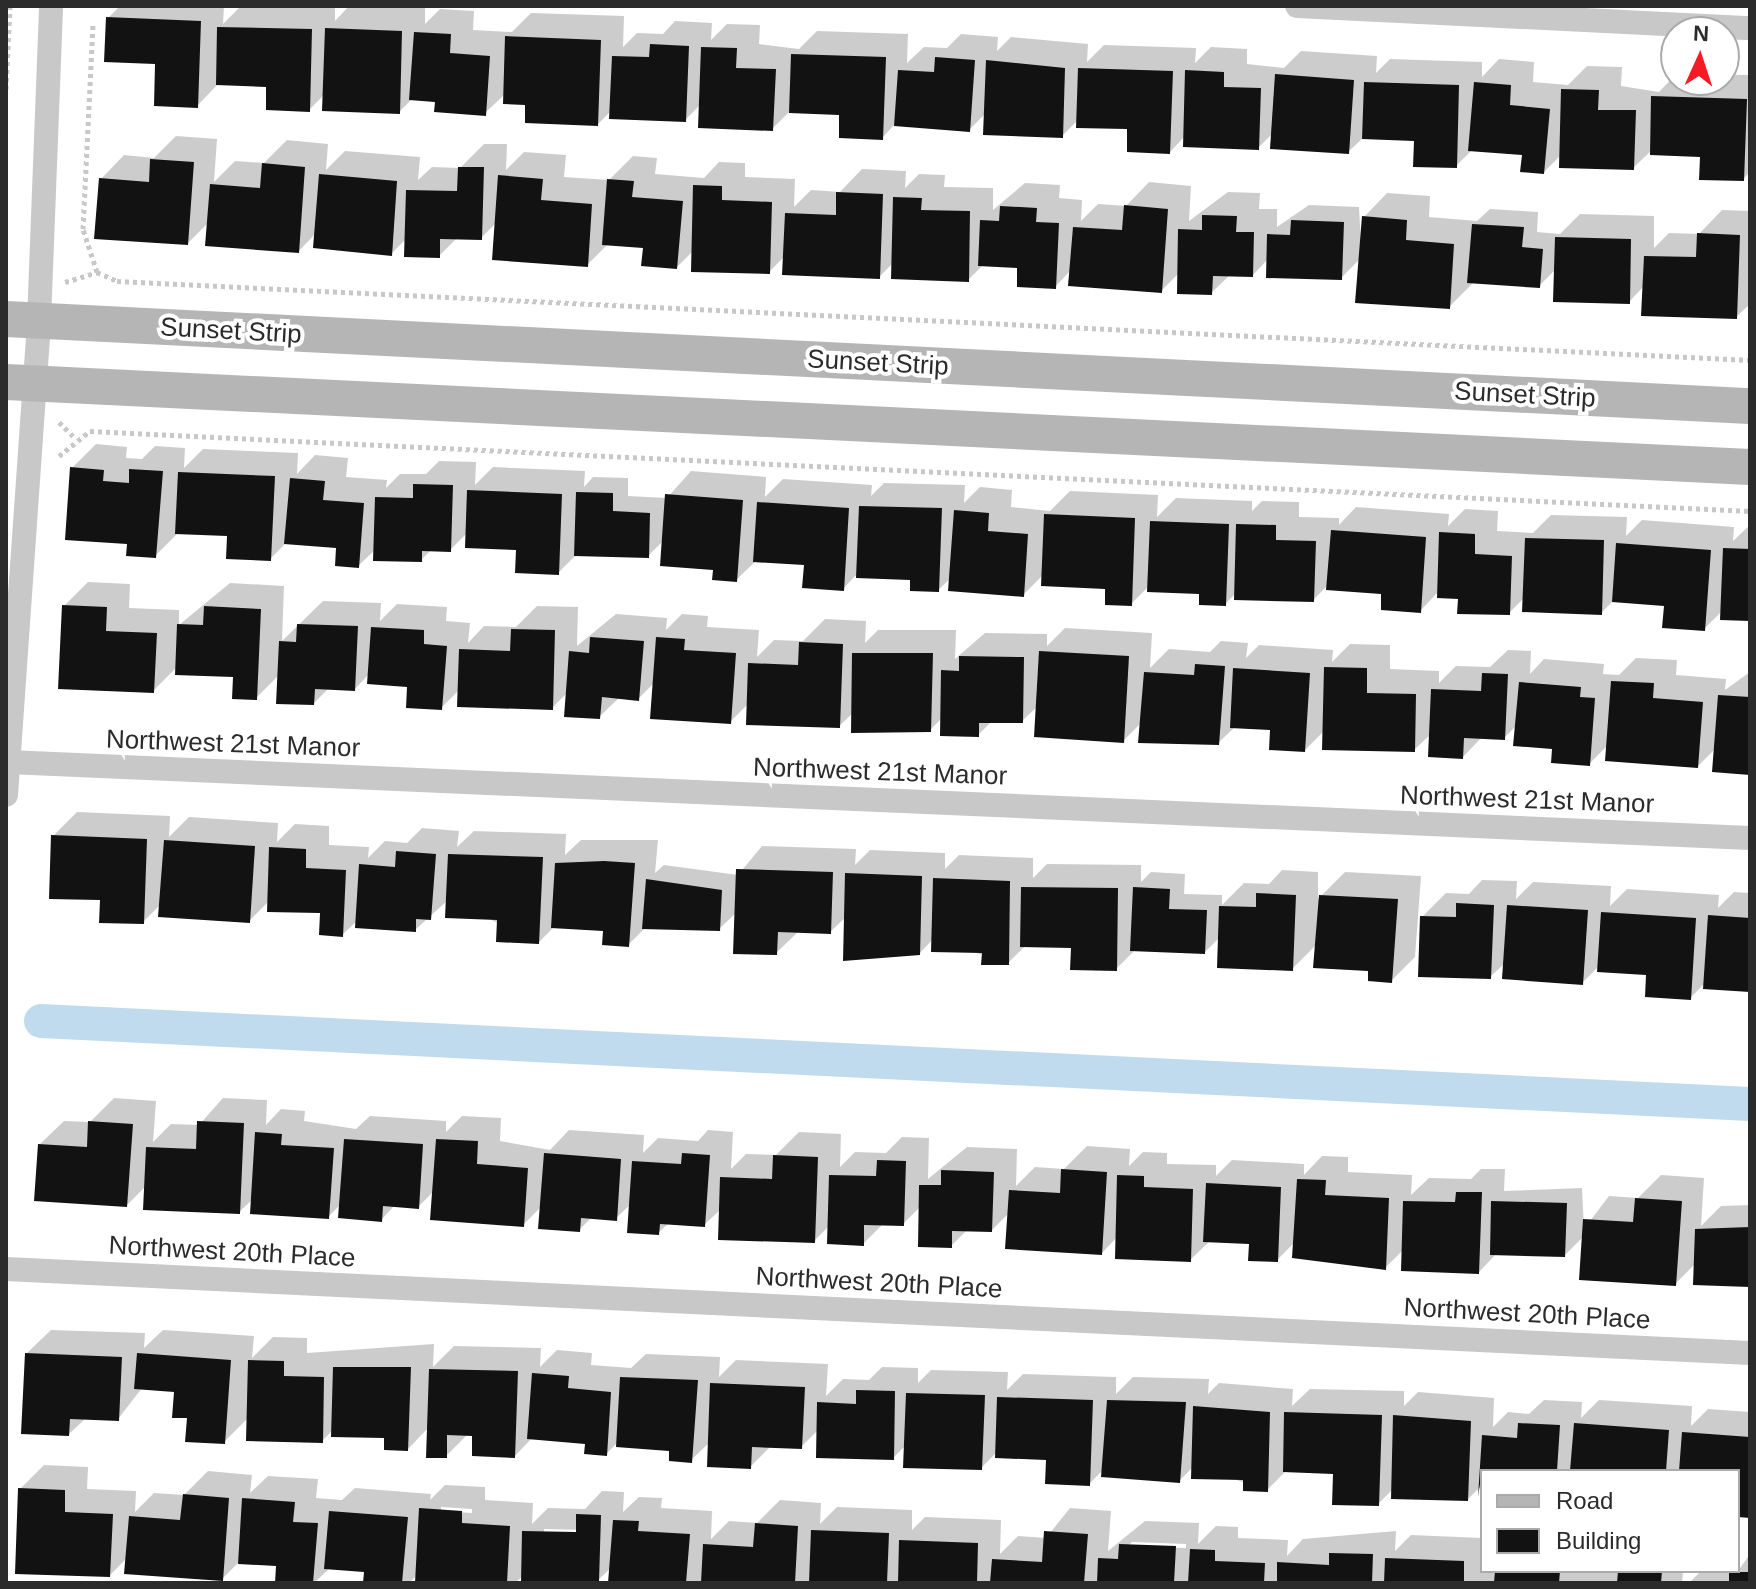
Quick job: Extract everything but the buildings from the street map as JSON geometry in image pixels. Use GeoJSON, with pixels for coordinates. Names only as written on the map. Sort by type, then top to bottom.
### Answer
{"type":"FeatureCollection","features":[{"type":"Feature","properties":{"kind":"street"},"geometry":{"type":"LineString","coordinates":[[6,795],[22,320],[40,281],[51,6]]}},
{"type":"Feature","properties":{"kind":"street"},"geometry":{"type":"LineString","coordinates":[[1297,6],[1750,28]]}},
{"type":"Feature","properties":{"kind":"street","name":"Sunset Strip"},"geometry":{"type":"LineString","coordinates":[[22,320],[1750,406]]}},
{"type":"Feature","properties":{"kind":"street"},"geometry":{"type":"LineString","coordinates":[[20,383],[1750,467]]}},
{"type":"Feature","properties":{"kind":"street","name":"Northwest 21st Manor"},"geometry":{"type":"LineString","coordinates":[[8,762],[1750,838]]}},
{"type":"Feature","properties":{"kind":"street","name":"Northwest 20th Place"},"geometry":{"type":"LineString","coordinates":[[6,1269],[1750,1353]]}},
{"type":"Feature","properties":{"kind":"path"},"geometry":{"type":"LineString","coordinates":[[6,89],[10,6]]}},
{"type":"Feature","properties":{"kind":"path"},"geometry":{"type":"LineString","coordinates":[[93,23],[83,229],[97,272]]}},
{"type":"Feature","properties":{"kind":"path"},"geometry":{"type":"LineString","coordinates":[[40,281],[69,282],[97,272],[117,281],[1750,360]]}},
{"type":"Feature","properties":{"kind":"path"},"geometry":{"type":"LineString","coordinates":[[57,467],[66,445],[90,431],[1750,511]]}},
{"type":"Feature","properties":{"kind":"waterway"},"geometry":{"type":"LineString","coordinates":[[41,1021],[1750,1104]]}}]}
